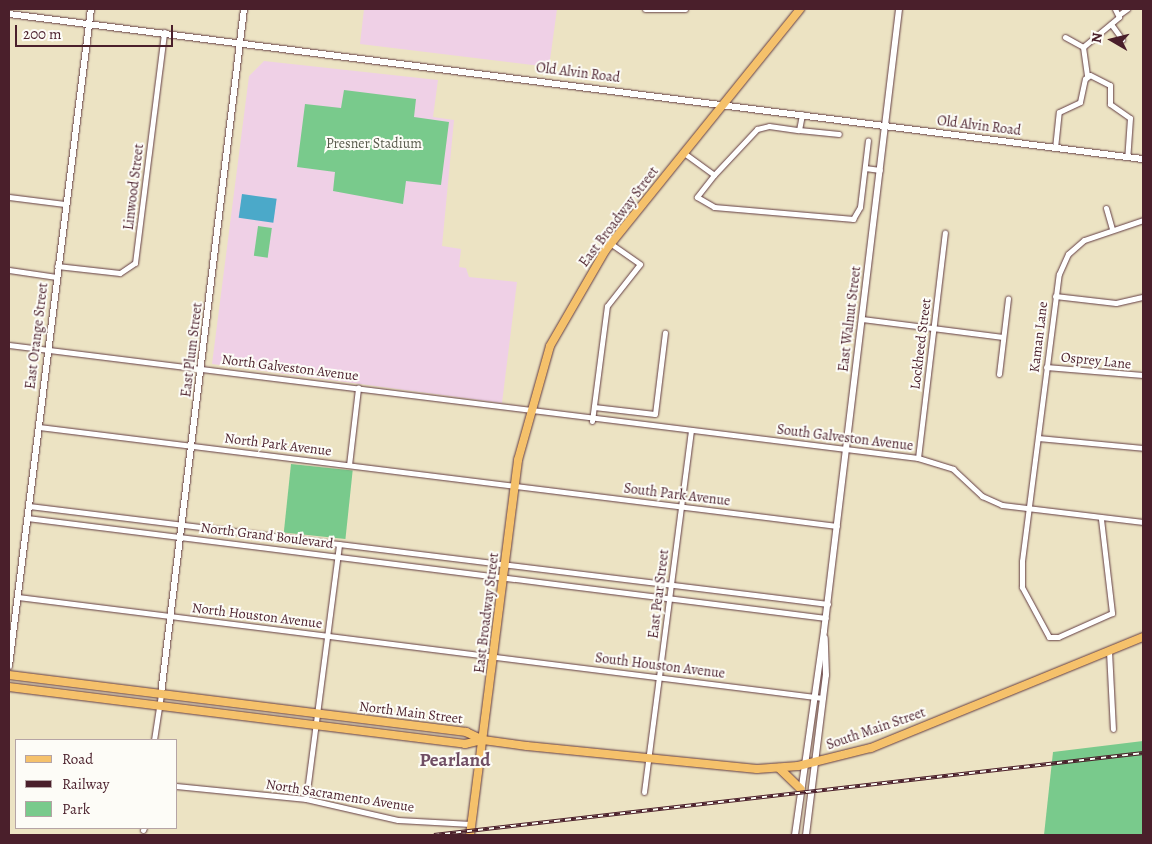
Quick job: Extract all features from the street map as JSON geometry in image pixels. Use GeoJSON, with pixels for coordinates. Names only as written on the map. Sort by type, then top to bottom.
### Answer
{"type":"FeatureCollection","features":[{"type":"Feature","properties":{"kind":"main road","name":"East Broadway Street"},"geometry":{"type":"LineString","coordinates":[[470,835],[515,486],[529,413],[560,327],[611,244],[800,9]]}},
{"type":"Feature","properties":{"kind":"main road","name":"South Main Street"},"geometry":{"type":"LineString","coordinates":[[483,740],[709,768],[779,768],[804,765],[871,748],[1143,637]]}},
{"type":"Feature","properties":{"kind":"main road","name":"North Main Street"},"geometry":{"type":"LineString","coordinates":[[9,674],[466,732],[483,740]]}},
{"type":"Feature","properties":{"kind":"main road","name":"North Main Street"},"geometry":{"type":"LineString","coordinates":[[9,687],[465,744],[483,740]]}},
{"type":"Feature","properties":{"kind":"main road"},"geometry":{"type":"LineString","coordinates":[[779,768],[801,789]]}},
{"type":"Feature","properties":{"kind":"street","name":"East Orange Street"},"geometry":{"type":"LineString","coordinates":[[9,666],[57,266],[91,9]]}},
{"type":"Feature","properties":{"kind":"street","name":"East Plum Street"},"geometry":{"type":"LineString","coordinates":[[161,694],[244,9]]}},
{"type":"Feature","properties":{"kind":"street"},"geometry":{"type":"LineString","coordinates":[[644,9],[684,9]]}},
{"type":"Feature","properties":{"kind":"street","name":"East Walnut Street"},"geometry":{"type":"LineString","coordinates":[[795,835],[812,696],[828,604],[899,9]]}},
{"type":"Feature","properties":{"kind":"street"},"geometry":{"type":"LineString","coordinates":[[1115,9],[1120,14]]}},
{"type":"Feature","properties":{"kind":"street"},"geometry":{"type":"LineString","coordinates":[[1083,47],[1127,9]]}},
{"type":"Feature","properties":{"kind":"street","name":"Old Alvin Road"},"geometry":{"type":"LineString","coordinates":[[9,14],[164,32],[1143,159]]}},
{"type":"Feature","properties":{"kind":"street"},"geometry":{"type":"LineString","coordinates":[[1111,24],[1122,40]]}},
{"type":"Feature","properties":{"kind":"street","name":"Linwood Street"},"geometry":{"type":"LineString","coordinates":[[57,266],[120,274],[135,263],[164,32]]}},
{"type":"Feature","properties":{"kind":"street"},"geometry":{"type":"LineString","coordinates":[[1065,37],[1083,47]]}},
{"type":"Feature","properties":{"kind":"street"},"geometry":{"type":"LineString","coordinates":[[1055,148],[1059,112],[1080,102],[1087,76],[1083,47]]}},
{"type":"Feature","properties":{"kind":"street"},"geometry":{"type":"LineString","coordinates":[[1087,76],[1110,85],[1110,104],[1130,118],[1126,157]]}},
{"type":"Feature","properties":{"kind":"street"},"geometry":{"type":"LineString","coordinates":[[799,130],[802,114]]}},
{"type":"Feature","properties":{"kind":"street"},"geometry":{"type":"LineString","coordinates":[[839,134],[763,126],[714,176],[697,197],[714,207],[853,219],[860,208],[868,140]]}},
{"type":"Feature","properties":{"kind":"street"},"geometry":{"type":"LineString","coordinates":[[684,153],[714,176]]}},
{"type":"Feature","properties":{"kind":"street"},"geometry":{"type":"LineString","coordinates":[[865,168],[880,170]]}},
{"type":"Feature","properties":{"kind":"street"},"geometry":{"type":"LineString","coordinates":[[9,197],[65,204]]}},
{"type":"Feature","properties":{"kind":"street"},"geometry":{"type":"LineString","coordinates":[[1106,208],[1112,229]]}},
{"type":"Feature","properties":{"kind":"street","name":"Kaman Lane"},"geometry":{"type":"LineString","coordinates":[[1102,519],[1112,613],[1053,638],[1046,634],[1022,587],[1055,296],[1062,267],[1073,249],[1090,236],[1143,220]]}},
{"type":"Feature","properties":{"kind":"street","name":"Lockheed Street"},"geometry":{"type":"LineString","coordinates":[[918,458],[945,233]]}},
{"type":"Feature","properties":{"kind":"street"},"geometry":{"type":"LineString","coordinates":[[592,420],[606,306],[640,264],[611,244]]}},
{"type":"Feature","properties":{"kind":"street"},"geometry":{"type":"LineString","coordinates":[[9,270],[56,277]]}},
{"type":"Feature","properties":{"kind":"street"},"geometry":{"type":"LineString","coordinates":[[1055,296],[1116,303],[1143,297]]}},
{"type":"Feature","properties":{"kind":"street"},"geometry":{"type":"LineString","coordinates":[[999,374],[1008,299]]}},
{"type":"Feature","properties":{"kind":"street"},"geometry":{"type":"LineString","coordinates":[[862,319],[1004,337]]}},
{"type":"Feature","properties":{"kind":"street"},"geometry":{"type":"LineString","coordinates":[[594,407],[655,414],[665,333]]}},
{"type":"Feature","properties":{"kind":"street","name":"North Galveston Avenue"},"geometry":{"type":"LineString","coordinates":[[9,344],[358,388],[529,413]]}},
{"type":"Feature","properties":{"kind":"street","name":"Osprey Lane"},"geometry":{"type":"LineString","coordinates":[[1046,367],[1143,375]]}},
{"type":"Feature","properties":{"kind":"street"},"geometry":{"type":"LineString","coordinates":[[349,465],[358,388]]}},
{"type":"Feature","properties":{"kind":"street","name":"South Galveston Avenue"},"geometry":{"type":"LineString","coordinates":[[529,413],[691,430],[918,458],[953,469],[988,500],[1030,509],[1102,519],[1143,522]]}},
{"type":"Feature","properties":{"kind":"street","name":"North Park Avenue"},"geometry":{"type":"LineString","coordinates":[[39,427],[515,486]]}},
{"type":"Feature","properties":{"kind":"street","name":"East Pear Street"},"geometry":{"type":"LineString","coordinates":[[644,792],[691,430]]}},
{"type":"Feature","properties":{"kind":"street"},"geometry":{"type":"LineString","coordinates":[[1038,438],[1143,448]]}},
{"type":"Feature","properties":{"kind":"street","name":"South Park Avenue"},"geometry":{"type":"LineString","coordinates":[[515,486],[837,526]]}},
{"type":"Feature","properties":{"kind":"street","name":"North Grand Boulevard"},"geometry":{"type":"LineString","coordinates":[[29,506],[828,604]]}},
{"type":"Feature","properties":{"kind":"street","name":"North Grand Boulevard"},"geometry":{"type":"LineString","coordinates":[[28,518],[504,576],[826,618]]}},
{"type":"Feature","properties":{"kind":"street"},"geometry":{"type":"LineString","coordinates":[[306,799],[339,544]]}},
{"type":"Feature","properties":{"kind":"street","name":"North Houston Avenue"},"geometry":{"type":"LineString","coordinates":[[18,597],[494,658]]}},
{"type":"Feature","properties":{"kind":"street","name":"East Walnut Street"},"geometry":{"type":"LineString","coordinates":[[806,835],[823,698],[824,631]]}},
{"type":"Feature","properties":{"kind":"street"},"geometry":{"type":"LineString","coordinates":[[1110,651],[1113,729]]}},
{"type":"Feature","properties":{"kind":"street","name":"South Houston Avenue"},"geometry":{"type":"LineString","coordinates":[[494,658],[823,698]]}},
{"type":"Feature","properties":{"kind":"street"},"geometry":{"type":"LineString","coordinates":[[154,739],[161,694]]}},
{"type":"Feature","properties":{"kind":"street","name":"North Sacramento Avenue"},"geometry":{"type":"LineString","coordinates":[[178,786],[306,799],[398,820],[471,824]]}},
{"type":"Feature","properties":{"kind":"shaded area"},"geometry":{"type":"Polygon","coordinates":[[[364,9],[557,9],[549,67],[360,44],[364,9]]]}},
{"type":"Feature","properties":{"kind":"shaded area"},"geometry":{"type":"Polygon","coordinates":[[[264,61],[438,80],[433,117],[454,120],[442,246],[461,249],[459,267],[466,268],[469,277],[517,282],[502,403],[212,364],[249,76],[264,61]]]}},
{"type":"Feature","properties":{"kind":"green space","name":"Presner Stadium"},"geometry":{"type":"Polygon","coordinates":[[[344,90],[416,99],[414,117],[449,122],[441,185],[406,181],[403,204],[333,191],[335,172],[297,167],[305,104],[341,108],[344,90]]]}},
{"type":"Feature","properties":{"kind":"green space"},"geometry":{"type":"Polygon","coordinates":[[[258,226],[272,228],[268,258],[254,256],[258,226]]]}},
{"type":"Feature","properties":{"kind":"green space"},"geometry":{"type":"Polygon","coordinates":[[[291,464],[353,470],[345,539],[284,533],[291,464]]]}},
{"type":"Feature","properties":{"kind":"green space"},"geometry":{"type":"Polygon","coordinates":[[[1143,741],[1143,834],[1044,835],[1053,752],[1143,741]]]}},
{"type":"Feature","properties":{"kind":"water"},"geometry":{"type":"Polygon","coordinates":[[[242,194],[277,199],[273,223],[239,218],[242,194]]]}},
{"type":"Feature","properties":{"kind":"railway"},"geometry":{"type":"LineString","coordinates":[[434,835],[1143,753]]}},
{"type":"Feature","properties":{"kind":"district","name":"Pearland"},"geometry":{"type":"Point","coordinates":[455,761]}}]}
